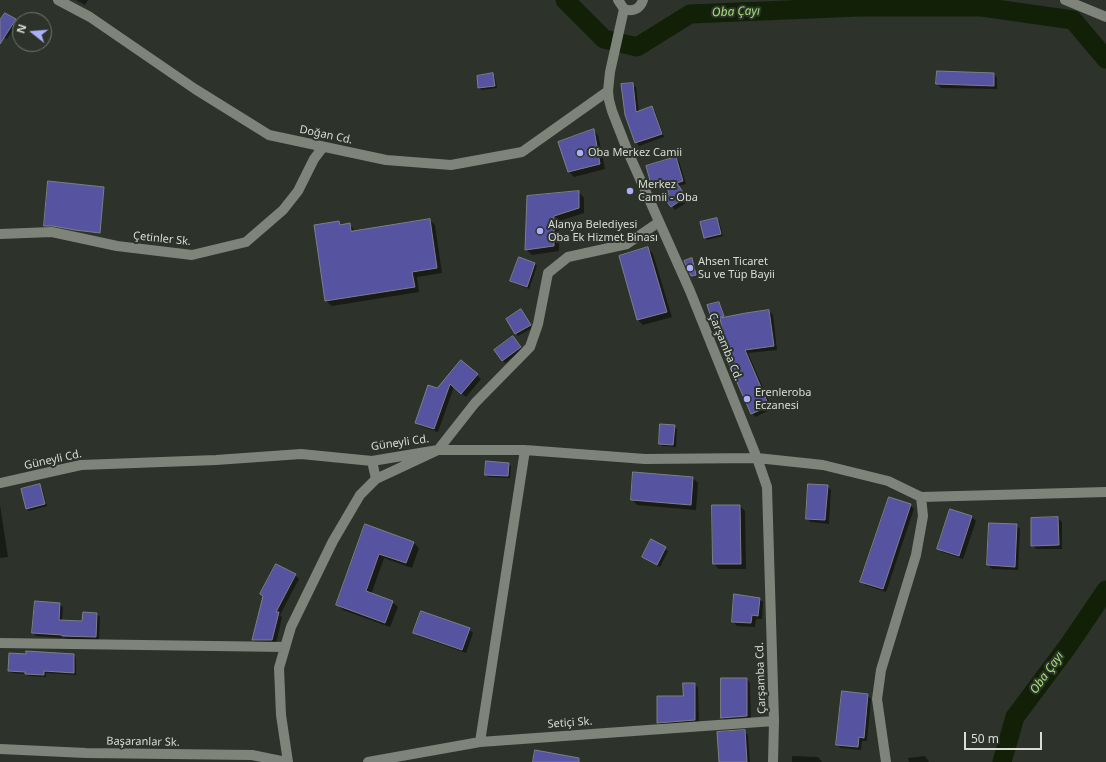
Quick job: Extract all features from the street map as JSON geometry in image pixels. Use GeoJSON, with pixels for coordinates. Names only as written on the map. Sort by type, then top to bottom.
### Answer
{"type":"FeatureCollection","features":[{"type":"Feature","properties":{"kind":"street","name":"Doğan Cd."},"geometry":{"type":"LineString","coordinates":[[58,0],[90,17],[195,89],[269,135],[386,160],[451,165],[522,152],[608,91]]}},
{"type":"Feature","properties":{"kind":"street"},"geometry":{"type":"LineString","coordinates":[[621,4],[631,10],[635,10],[643,0]]}},
{"type":"Feature","properties":{"kind":"street"},"geometry":{"type":"LineString","coordinates":[[1065,0],[1106,17]]}},
{"type":"Feature","properties":{"kind":"street","name":"Çarşamba Cd."},"geometry":{"type":"LineString","coordinates":[[621,4],[620,25],[610,72],[608,91],[611,106],[628,152],[690,291],[757,458],[767,487],[774,721],[773,762]]}},
{"type":"Feature","properties":{"kind":"street","name":"Çetinler Sk."},"geometry":{"type":"LineString","coordinates":[[0,234],[52,232],[117,246],[192,255],[246,242],[283,210],[298,191],[314,159],[323,147]]}},
{"type":"Feature","properties":{"kind":"street"},"geometry":{"type":"LineString","coordinates":[[287,762],[281,715],[278,668],[291,628],[333,541],[360,495],[376,479],[438,450],[475,403],[530,347],[538,324],[548,273],[568,257],[627,244],[659,222]]}},
{"type":"Feature","properties":{"kind":"street","name":"Güneyli Cd."},"geometry":{"type":"LineString","coordinates":[[0,483],[81,465],[216,460],[301,454],[372,461],[438,450],[525,450],[645,458],[757,458],[823,465],[888,481],[921,497]]}},
{"type":"Feature","properties":{"kind":"street"},"geometry":{"type":"LineString","coordinates":[[480,742],[525,450]]}},
{"type":"Feature","properties":{"kind":"street"},"geometry":{"type":"LineString","coordinates":[[372,461],[376,479]]}},
{"type":"Feature","properties":{"kind":"street"},"geometry":{"type":"LineString","coordinates":[[886,762],[877,699],[881,670],[916,555],[923,516],[921,497],[1106,492]]}},
{"type":"Feature","properties":{"kind":"street"},"geometry":{"type":"LineString","coordinates":[[0,643],[285,647]]}},
{"type":"Feature","properties":{"kind":"street","name":"Setiçi Sk."},"geometry":{"type":"LineString","coordinates":[[368,762],[417,758],[480,742],[774,721]]}},
{"type":"Feature","properties":{"kind":"street","name":"Başaranlar Sk."},"geometry":{"type":"LineString","coordinates":[[0,749],[94,753],[252,755],[287,762]]}},
{"type":"Feature","properties":{"kind":"building"},"geometry":{"type":"Polygon","coordinates":[[[5,13],[12,17],[12,25],[0,44],[0,20],[5,13]]]}},
{"type":"Feature","properties":{"kind":"building"},"geometry":{"type":"Polygon","coordinates":[[[937,71],[994,73],[994,86],[936,84],[937,71]]]}},
{"type":"Feature","properties":{"kind":"building"},"geometry":{"type":"Polygon","coordinates":[[[493,73],[495,86],[478,88],[477,76],[493,73]]]}},
{"type":"Feature","properties":{"kind":"building"},"geometry":{"type":"Polygon","coordinates":[[[633,83],[636,112],[652,106],[662,134],[635,143],[625,115],[621,84],[633,83]]]}},
{"type":"Feature","properties":{"kind":"building","name":"Oba Merkez Camii"},"geometry":{"type":"Polygon","coordinates":[[[594,129],[600,164],[568,172],[558,142],[594,129]]]}},
{"type":"Feature","properties":{"kind":"building"},"geometry":{"type":"Polygon","coordinates":[[[676,157],[683,181],[677,183],[686,197],[671,207],[664,198],[669,194],[665,180],[651,184],[646,166],[676,157]]]}},
{"type":"Feature","properties":{"kind":"building"},"geometry":{"type":"Polygon","coordinates":[[[48,181],[104,187],[100,233],[44,226],[48,181]]]}},
{"type":"Feature","properties":{"kind":"building","name":"Alanya Belediyesi Oba Ek Hizmet Binası"},"geometry":{"type":"Polygon","coordinates":[[[579,191],[579,208],[554,216],[554,246],[525,250],[527,196],[579,191]]]}},
{"type":"Feature","properties":{"kind":"building"},"geometry":{"type":"Polygon","coordinates":[[[717,218],[721,234],[704,238],[700,222],[717,218]]]}},
{"type":"Feature","properties":{"kind":"building"},"geometry":{"type":"Polygon","coordinates":[[[430,219],[437,268],[412,272],[415,287],[325,301],[314,225],[339,221],[340,225],[350,223],[351,231],[430,219]]]}},
{"type":"Feature","properties":{"kind":"building"},"geometry":{"type":"Polygon","coordinates":[[[648,247],[667,312],[637,320],[619,256],[648,247]]]}},
{"type":"Feature","properties":{"kind":"building"},"geometry":{"type":"Polygon","coordinates":[[[519,257],[535,263],[527,287],[510,281],[519,257]]]}},
{"type":"Feature","properties":{"kind":"building","name":"Ahsen Ticaret Su ve Tüp Bayii"},"geometry":{"type":"Polygon","coordinates":[[[692,258],[696,275],[691,276],[684,261],[692,258]]]}},
{"type":"Feature","properties":{"kind":"building"},"geometry":{"type":"Polygon","coordinates":[[[719,302],[724,316],[712,320],[707,305],[719,302]]]}},
{"type":"Feature","properties":{"kind":"building"},"geometry":{"type":"Polygon","coordinates":[[[521,309],[531,325],[515,334],[506,319],[521,309]]]}},
{"type":"Feature","properties":{"kind":"building"},"geometry":{"type":"Polygon","coordinates":[[[769,310],[774,346],[745,350],[769,406],[751,414],[729,364],[720,318],[769,310]]]}},
{"type":"Feature","properties":{"kind":"building"},"geometry":{"type":"Polygon","coordinates":[[[513,336],[521,347],[502,361],[494,350],[513,336]]]}},
{"type":"Feature","properties":{"kind":"building"},"geometry":{"type":"Polygon","coordinates":[[[461,360],[478,374],[461,394],[450,384],[434,429],[415,423],[428,385],[437,388],[461,360]]]}},
{"type":"Feature","properties":{"kind":"building"},"geometry":{"type":"Polygon","coordinates":[[[660,424],[675,425],[673,445],[659,444],[660,424]]]}},
{"type":"Feature","properties":{"kind":"building"},"geometry":{"type":"Polygon","coordinates":[[[486,461],[509,463],[508,476],[485,475],[486,461]]]}},
{"type":"Feature","properties":{"kind":"building"},"geometry":{"type":"Polygon","coordinates":[[[633,472],[693,477],[691,505],[631,500],[633,472]]]}},
{"type":"Feature","properties":{"kind":"building"},"geometry":{"type":"Polygon","coordinates":[[[40,484],[45,504],[26,509],[21,489],[40,484]]]}},
{"type":"Feature","properties":{"kind":"building"},"geometry":{"type":"Polygon","coordinates":[[[808,484],[828,485],[825,520],[806,519],[808,484]]]}},
{"type":"Feature","properties":{"kind":"building"},"geometry":{"type":"Polygon","coordinates":[[[889,497],[911,504],[883,589],[860,582],[889,497]]]}},
{"type":"Feature","properties":{"kind":"building"},"geometry":{"type":"Polygon","coordinates":[[[712,505],[740,505],[741,564],[713,564],[712,505]]]}},
{"type":"Feature","properties":{"kind":"building"},"geometry":{"type":"Polygon","coordinates":[[[950,509],[972,516],[959,556],[937,549],[950,509]]]}},
{"type":"Feature","properties":{"kind":"building"},"geometry":{"type":"Polygon","coordinates":[[[1058,517],[1059,545],[1031,546],[1031,518],[1058,517]]]}},
{"type":"Feature","properties":{"kind":"building"},"geometry":{"type":"Polygon","coordinates":[[[989,523],[1017,524],[1015,567],[987,565],[989,523]]]}},
{"type":"Feature","properties":{"kind":"building"},"geometry":{"type":"Polygon","coordinates":[[[365,524],[414,542],[406,563],[379,554],[366,591],[393,601],[385,623],[336,605],[365,524]]]}},
{"type":"Feature","properties":{"kind":"building"},"geometry":{"type":"Polygon","coordinates":[[[651,539],[666,547],[657,565],[642,557],[651,539]]]}},
{"type":"Feature","properties":{"kind":"building"},"geometry":{"type":"Polygon","coordinates":[[[276,564],[296,574],[276,612],[279,612],[272,640],[252,640],[263,596],[260,594],[276,564]]]}},
{"type":"Feature","properties":{"kind":"building"},"geometry":{"type":"Polygon","coordinates":[[[734,594],[760,598],[758,616],[752,615],[751,623],[732,622],[734,594]]]}},
{"type":"Feature","properties":{"kind":"building"},"geometry":{"type":"Polygon","coordinates":[[[35,601],[60,603],[59,620],[82,621],[83,612],[97,613],[96,637],[32,633],[35,601]]]}},
{"type":"Feature","properties":{"kind":"building"},"geometry":{"type":"Polygon","coordinates":[[[421,611],[470,628],[462,650],[413,633],[421,611]]]}},
{"type":"Feature","properties":{"kind":"building"},"geometry":{"type":"Polygon","coordinates":[[[26,651],[74,654],[74,673],[44,671],[44,675],[8,671],[9,653],[26,654],[26,651]]]}},
{"type":"Feature","properties":{"kind":"building"},"geometry":{"type":"Polygon","coordinates":[[[721,678],[747,678],[747,716],[721,718],[721,678]]]}},
{"type":"Feature","properties":{"kind":"building"},"geometry":{"type":"Polygon","coordinates":[[[683,683],[695,683],[695,720],[657,723],[657,696],[683,696],[683,683]]]}},
{"type":"Feature","properties":{"kind":"building"},"geometry":{"type":"Polygon","coordinates":[[[842,691],[868,694],[864,738],[859,737],[858,747],[836,745],[842,691]]]}},
{"type":"Feature","properties":{"kind":"building"},"geometry":{"type":"Polygon","coordinates":[[[745,730],[747,762],[719,762],[717,732],[745,730]]]}},
{"type":"Feature","properties":{"kind":"building"},"geometry":{"type":"Polygon","coordinates":[[[535,750],[579,758],[579,762],[533,762],[535,750]]]}},
{"type":"Feature","properties":{"kind":"waterway","name":"Oba Çayı"},"geometry":{"type":"LineString","coordinates":[[565,0],[604,39],[637,47],[690,14],[859,7],[982,7],[1073,20],[1106,59]]}},
{"type":"Feature","properties":{"kind":"waterway","name":"Oba Çayı"},"geometry":{"type":"LineString","coordinates":[[1002,762],[1015,717],[1068,646],[1106,590]]}},
{"type":"Feature","properties":{"kind":"place","name":"Oba Merkez Camii"},"geometry":{"type":"Point","coordinates":[580,153]}},
{"type":"Feature","properties":{"kind":"place","name":"Merkez Camii - Oba"},"geometry":{"type":"Point","coordinates":[630,191]}},
{"type":"Feature","properties":{"kind":"place","name":"Alanya Belediyesi Oba Ek Hizmet Binası"},"geometry":{"type":"Point","coordinates":[540,231]}},
{"type":"Feature","properties":{"kind":"place","name":"Ahsen Ticaret Su ve Tüp Bayii"},"geometry":{"type":"Point","coordinates":[690,268]}},
{"type":"Feature","properties":{"kind":"place","name":"Erenleroba Eczanesi"},"geometry":{"type":"Point","coordinates":[747,399]}}]}
